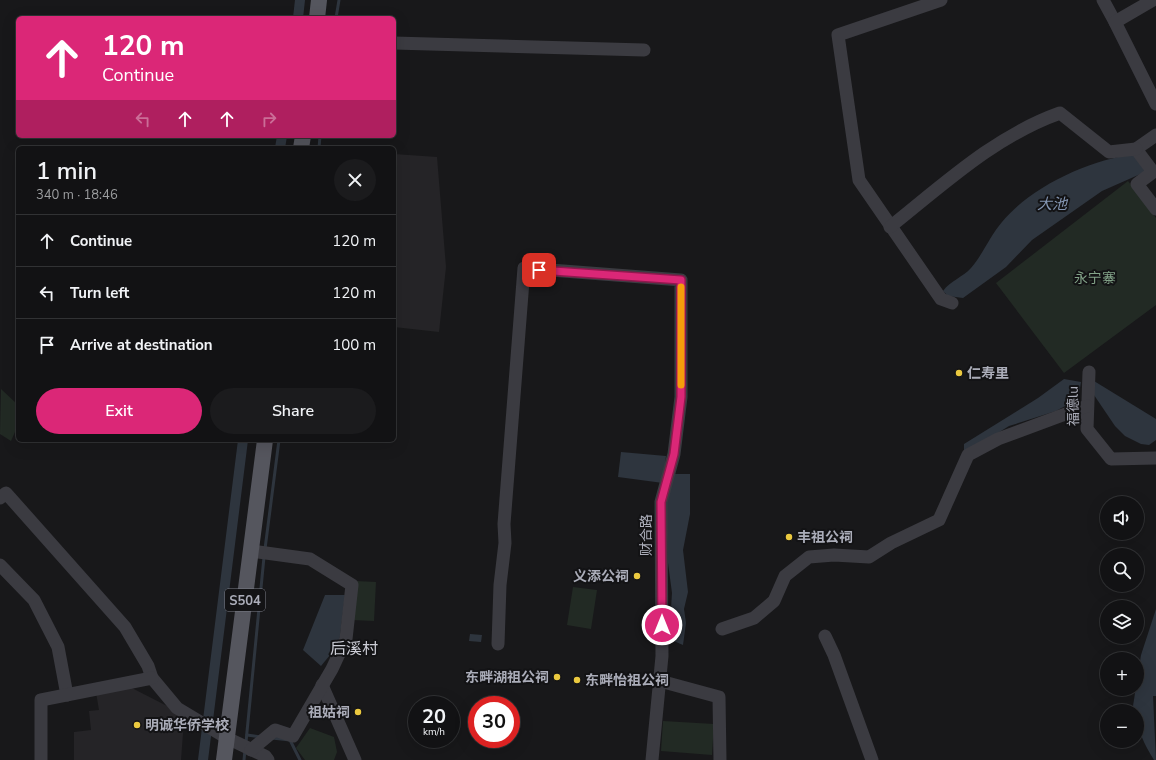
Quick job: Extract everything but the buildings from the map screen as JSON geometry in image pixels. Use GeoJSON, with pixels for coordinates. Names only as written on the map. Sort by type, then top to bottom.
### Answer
{"type":"FeatureCollection","features":[{"type":"Feature","properties":{"kind":"main road"},"geometry":{"type":"LineString","coordinates":[[317,16],[319,0]]}},
{"type":"Feature","properties":{"kind":"main road","name":"S504"},"geometry":{"type":"LineString","coordinates":[[224,760],[239,744],[260,552],[265,442]]}},
{"type":"Feature","properties":{"kind":"street"},"geometry":{"type":"LineString","coordinates":[[941,0],[838,35],[859,180],[890,227],[942,299],[952,303]]}},
{"type":"Feature","properties":{"kind":"street"},"geometry":{"type":"LineString","coordinates":[[1103,0],[1156,104]]}},
{"type":"Feature","properties":{"kind":"street"},"geometry":{"type":"LineString","coordinates":[[1115,22],[1153,0]]}},
{"type":"Feature","properties":{"kind":"street"},"geometry":{"type":"LineString","coordinates":[[396,43],[644,50]]}},
{"type":"Feature","properties":{"kind":"street"},"geometry":{"type":"LineString","coordinates":[[890,227],[982,153],[1037,121],[1060,113],[1110,152],[1136,149],[1156,135]]}},
{"type":"Feature","properties":{"kind":"street"},"geometry":{"type":"LineString","coordinates":[[1136,149],[1153,172],[1137,184],[1156,209]]}},
{"type":"Feature","properties":{"kind":"street","name":"财合路"},"geometry":{"type":"LineString","coordinates":[[498,644],[500,585],[505,543],[504,524],[524,268],[681,280],[681,397],[674,454],[661,502],[662,656],[652,760]]}},
{"type":"Feature","properties":{"kind":"street","name":"福德lu"},"geometry":{"type":"LineString","coordinates":[[1089,372],[1087,429],[1112,460],[1156,458]]}},
{"type":"Feature","properties":{"kind":"street"},"geometry":{"type":"LineString","coordinates":[[722,629],[754,618],[774,602],[785,576],[809,557],[834,555],[869,557],[891,543],[939,520],[968,455],[998,439],[1088,406]]}},
{"type":"Feature","properties":{"kind":"street"},"geometry":{"type":"LineString","coordinates":[[0,498],[6,493],[125,627],[148,666],[152,678],[177,708],[268,760]]}},
{"type":"Feature","properties":{"kind":"street"},"geometry":{"type":"LineString","coordinates":[[239,744],[266,738],[275,730],[293,736],[322,685],[346,638],[352,585],[310,559],[260,552]]}},
{"type":"Feature","properties":{"kind":"street"},"geometry":{"type":"LineString","coordinates":[[0,565],[34,600],[58,647],[67,695]]}},
{"type":"Feature","properties":{"kind":"street"},"geometry":{"type":"LineString","coordinates":[[825,636],[834,655],[872,760]]}},
{"type":"Feature","properties":{"kind":"street"},"geometry":{"type":"LineString","coordinates":[[41,760],[41,700],[152,678]]}},
{"type":"Feature","properties":{"kind":"street"},"geometry":{"type":"LineString","coordinates":[[660,681],[719,697],[720,760]]}},
{"type":"Feature","properties":{"kind":"street"},"geometry":{"type":"LineString","coordinates":[[322,685],[355,760]]}},
{"type":"Feature","properties":{"kind":"shaded area"},"geometry":{"type":"Polygon","coordinates":[[[396,154],[437,157],[446,267],[439,332],[396,327],[396,154]]]}},
{"type":"Feature","properties":{"kind":"shaded area","name":"明诚华侨学校"},"geometry":{"type":"Polygon","coordinates":[[[130,687],[167,706],[184,720],[181,760],[74,760],[74,732],[91,730],[89,711],[99,710],[96,692],[130,687]]]}},
{"type":"Feature","properties":{"kind":"green space","name":"永宁寨"},"geometry":{"type":"Polygon","coordinates":[[[1128,181],[1156,218],[1156,305],[1064,373],[996,283],[1128,181]]]}},
{"type":"Feature","properties":{"kind":"green space"},"geometry":{"type":"Polygon","coordinates":[[[1,389],[16,403],[16,430],[11,441],[0,434],[1,389]]]}},
{"type":"Feature","properties":{"kind":"green space"},"geometry":{"type":"Polygon","coordinates":[[[355,581],[376,582],[374,621],[352,620],[355,581]]]}},
{"type":"Feature","properties":{"kind":"green space"},"geometry":{"type":"Polygon","coordinates":[[[573,587],[597,590],[591,629],[567,625],[573,587]]]}},
{"type":"Feature","properties":{"kind":"green space"},"geometry":{"type":"Polygon","coordinates":[[[663,721],[714,724],[712,755],[661,751],[663,721]]]}},
{"type":"Feature","properties":{"kind":"green space"},"geometry":{"type":"Polygon","coordinates":[[[310,728],[334,737],[337,752],[334,760],[305,760],[296,748],[310,728]]]}},
{"type":"Feature","properties":{"kind":"water","name":"大池"},"geometry":{"type":"Polygon","coordinates":[[[1135,154],[1145,172],[1102,191],[1032,240],[1006,267],[963,298],[948,296],[943,291],[949,284],[971,268],[1002,222],[1014,209],[1029,197],[1045,186],[1081,169],[1117,157],[1135,154]]]}},
{"type":"Feature","properties":{"kind":"water"},"geometry":{"type":"Polygon","coordinates":[[[1064,379],[1081,382],[1078,399],[1056,411],[1009,426],[969,451],[964,450],[964,444],[1038,398],[1064,379]]]}},
{"type":"Feature","properties":{"kind":"water"},"geometry":{"type":"Polygon","coordinates":[[[1094,381],[1156,419],[1156,440],[1149,445],[1141,444],[1125,436],[1115,426],[1094,395],[1094,381]]]}},
{"type":"Feature","properties":{"kind":"water"},"geometry":{"type":"Polygon","coordinates":[[[621,452],[666,456],[663,483],[618,477],[621,452]]]}},
{"type":"Feature","properties":{"kind":"water"},"geometry":{"type":"Polygon","coordinates":[[[673,474],[690,474],[690,514],[683,550],[688,592],[684,609],[686,623],[683,645],[669,639],[672,593],[668,563],[666,505],[673,474]]]}},
{"type":"Feature","properties":{"kind":"water"},"geometry":{"type":"Polygon","coordinates":[[[325,595],[345,595],[339,644],[321,666],[303,650],[325,595]]]}},
{"type":"Feature","properties":{"kind":"water"},"geometry":{"type":"Polygon","coordinates":[[[1156,609],[1156,696],[1153,696],[1156,760],[1154,760],[1144,741],[1144,704],[1133,704],[1135,696],[1144,696],[1144,652],[1142,652],[1156,609]]]}},
{"type":"Feature","properties":{"kind":"water"},"geometry":{"type":"Polygon","coordinates":[[[470,634],[482,635],[481,642],[469,641],[470,634]]]}},
{"type":"Feature","properties":{"kind":"waterway"},"geometry":{"type":"LineString","coordinates":[[298,16],[300,0]]}},
{"type":"Feature","properties":{"kind":"waterway"},"geometry":{"type":"LineString","coordinates":[[336,16],[339,0]]}},
{"type":"Feature","properties":{"kind":"waterway"},"geometry":{"type":"LineString","coordinates":[[280,146],[282,138]]}},
{"type":"Feature","properties":{"kind":"waterway"},"geometry":{"type":"LineString","coordinates":[[319,146],[320,138]]}},
{"type":"Feature","properties":{"kind":"waterway"},"geometry":{"type":"LineString","coordinates":[[203,760],[243,442]]}},
{"type":"Feature","properties":{"kind":"waterway"},"geometry":{"type":"LineString","coordinates":[[265,549],[279,442]]}},
{"type":"Feature","properties":{"kind":"waterway"},"geometry":{"type":"LineString","coordinates":[[246,742],[264,557]]}},
{"type":"Feature","properties":{"kind":"waterway"},"geometry":{"type":"LineString","coordinates":[[247,735],[261,737]]}},
{"type":"Feature","properties":{"kind":"waterway"},"geometry":{"type":"LineString","coordinates":[[272,738],[290,740],[300,760]]}},
{"type":"Feature","properties":{"kind":"waterway"},"geometry":{"type":"LineString","coordinates":[[244,760],[245,750]]}},
{"type":"Feature","properties":{"kind":"slow traffic"},"geometry":{"type":"LineString","coordinates":[[681,287],[681,385]]}},
{"type":"Feature","properties":{"kind":"place","name":"仁寿里"},"geometry":{"type":"Point","coordinates":[959,373]}},
{"type":"Feature","properties":{"kind":"place","name":"丰祖公祠"},"geometry":{"type":"Point","coordinates":[789,537]}},
{"type":"Feature","properties":{"kind":"place","name":"义添公祠"},"geometry":{"type":"Point","coordinates":[637,576]}},
{"type":"Feature","properties":{"kind":"place","name":"东畔湖祖公祠"},"geometry":{"type":"Point","coordinates":[557,677]}},
{"type":"Feature","properties":{"kind":"place","name":"东畔怡祖公祠"},"geometry":{"type":"Point","coordinates":[577,680]}},
{"type":"Feature","properties":{"kind":"place","name":"祖姑祠"},"geometry":{"type":"Point","coordinates":[358,712]}},
{"type":"Feature","properties":{"kind":"place","name":"明诚华侨学校"},"geometry":{"type":"Point","coordinates":[137,725]}},
{"type":"Feature","properties":{"kind":"district","name":"后溪村"},"geometry":{"type":"Point","coordinates":[354,648]}},
{"type":"Feature","properties":{"kind":"route"},"geometry":{"type":"LineString","coordinates":[[539,270],[681,280],[681,397],[674,454],[661,502],[662,625]]}}]}
